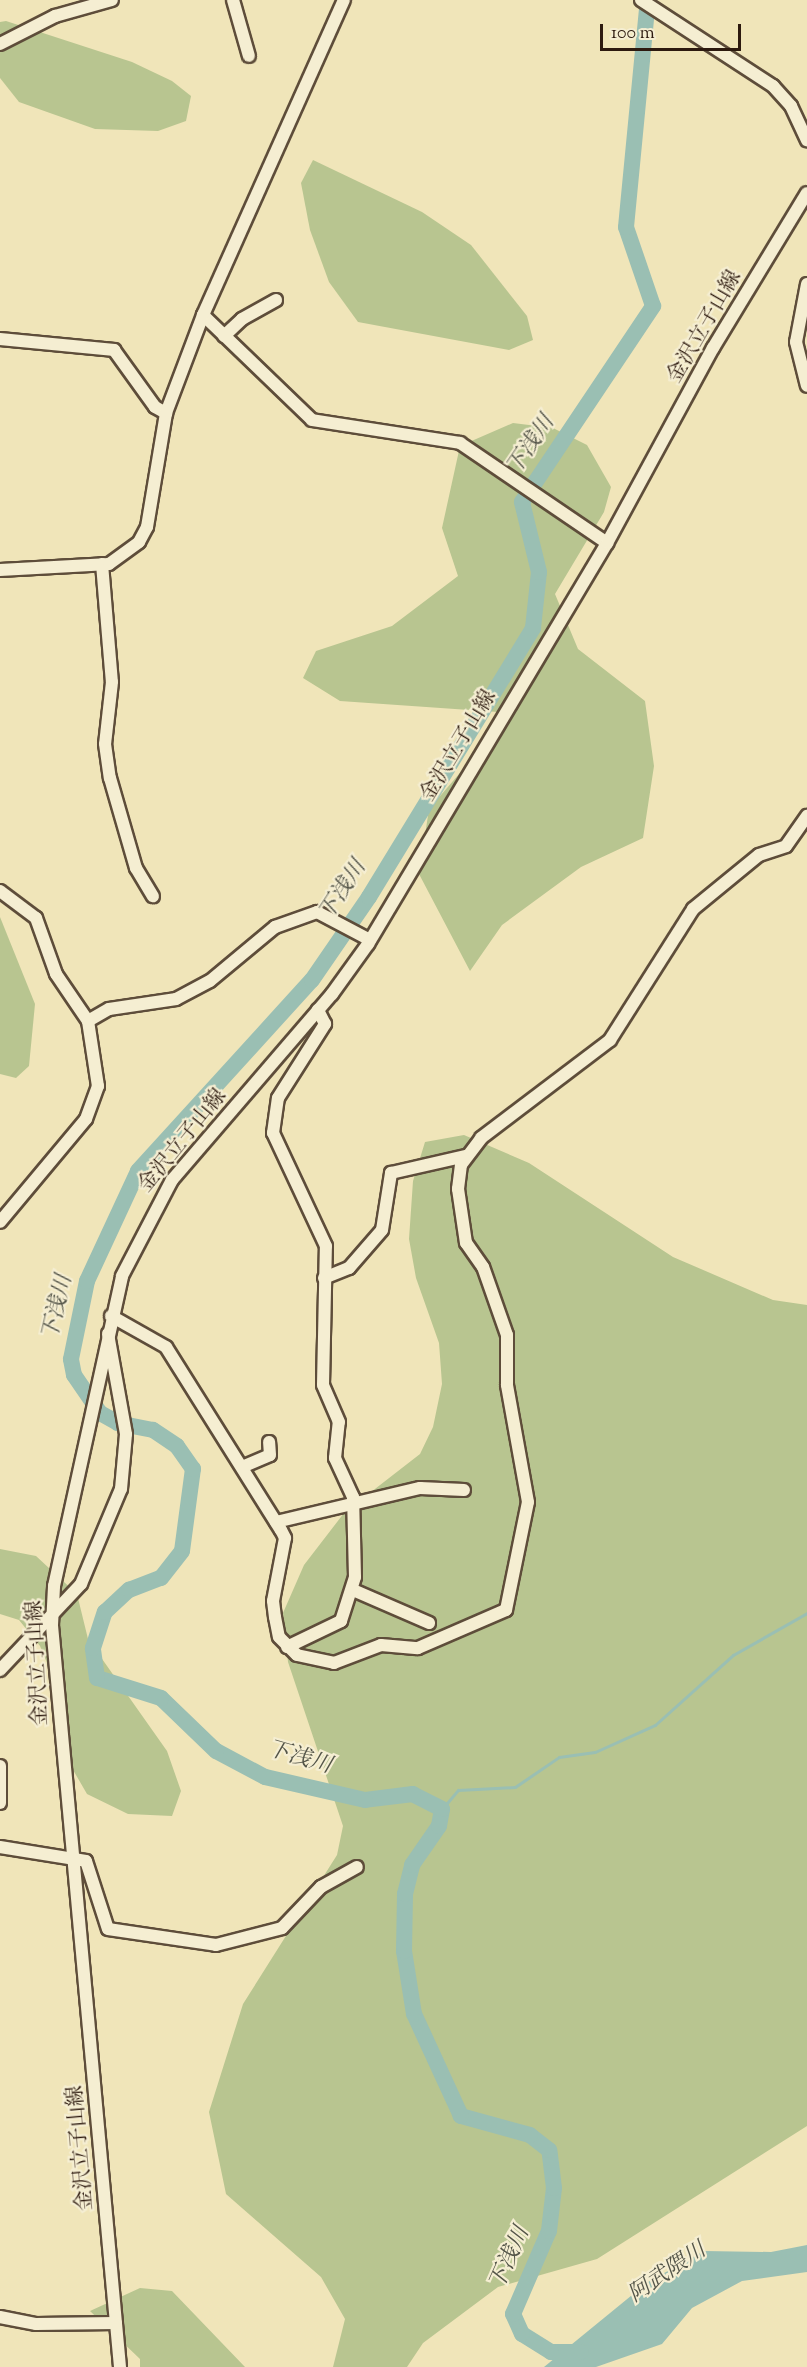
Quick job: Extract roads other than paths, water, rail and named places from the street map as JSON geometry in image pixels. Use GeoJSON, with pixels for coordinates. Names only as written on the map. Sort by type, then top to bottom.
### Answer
{"type":"FeatureCollection","features":[{"type":"Feature","properties":{"kind":"street"},"geometry":{"type":"LineString","coordinates":[[0,44],[55,16],[112,0]]}},
{"type":"Feature","properties":{"kind":"street"},"geometry":{"type":"LineString","coordinates":[[233,0],[249,56]]}},
{"type":"Feature","properties":{"kind":"street"},"geometry":{"type":"LineString","coordinates":[[0,570],[102,564],[121,560],[147,527],[166,412],[202,315],[289,132],[344,0]]}},
{"type":"Feature","properties":{"kind":"street"},"geometry":{"type":"LineString","coordinates":[[641,0],[779,91],[807,141]]}},
{"type":"Feature","properties":{"kind":"street","name":"金沢立子山線"},"geometry":{"type":"LineString","coordinates":[[120,2367],[52,1616],[88,1417],[111,1316],[148,1217],[172,1180],[318,1010],[370,940],[607,543],[713,348],[807,193]]}},
{"type":"Feature","properties":{"kind":"street"},"geometry":{"type":"LineString","coordinates":[[807,284],[796,358],[807,386]]}},
{"type":"Feature","properties":{"kind":"street"},"geometry":{"type":"LineString","coordinates":[[224,336],[242,319],[276,300]]}},
{"type":"Feature","properties":{"kind":"street"},"geometry":{"type":"LineString","coordinates":[[202,315],[312,420],[460,443],[524,484],[607,543]]}},
{"type":"Feature","properties":{"kind":"street"},"geometry":{"type":"LineString","coordinates":[[0,339],[114,350],[155,407],[166,412]]}},
{"type":"Feature","properties":{"kind":"street"},"geometry":{"type":"LineString","coordinates":[[102,564],[112,682],[105,744],[110,778],[136,868],[153,896]]}},
{"type":"Feature","properties":{"kind":"street"},"geometry":{"type":"LineString","coordinates":[[111,1316],[166,1347],[285,1538],[273,1600],[279,1637],[287,1647],[323,1664],[381,1645],[418,1648],[497,1614],[511,1600],[528,1502],[507,1385],[507,1335],[483,1267],[466,1242],[460,1213],[458,1189],[466,1156],[496,1125],[610,1040],[693,909],[759,855],[786,846],[807,816]]}},
{"type":"Feature","properties":{"kind":"street"},"geometry":{"type":"LineString","coordinates":[[0,891],[36,918],[56,974],[88,1021],[98,1079],[93,1107],[0,1222]]}},
{"type":"Feature","properties":{"kind":"street"},"geometry":{"type":"LineString","coordinates":[[88,1021],[109,1009],[176,999],[210,981],[275,927],[317,912],[331,916],[370,940]]}},
{"type":"Feature","properties":{"kind":"street"},"geometry":{"type":"LineString","coordinates":[[287,1647],[341,1621],[353,1590],[353,1505],[335,1458],[339,1422],[323,1385],[324,1278],[321,1228],[275,1148],[273,1133],[278,1098],[325,1024],[318,1010]]}},
{"type":"Feature","properties":{"kind":"street"},"geometry":{"type":"LineString","coordinates":[[324,1278],[349,1268],[382,1230],[391,1173],[466,1156]]}},
{"type":"Feature","properties":{"kind":"street"},"geometry":{"type":"LineString","coordinates":[[0,1670],[81,1584],[121,1489],[125,1425],[107,1333]]}},
{"type":"Feature","properties":{"kind":"street"},"geometry":{"type":"LineString","coordinates":[[242,1467],[270,1455],[269,1442]]}},
{"type":"Feature","properties":{"kind":"street"},"geometry":{"type":"LineString","coordinates":[[276,1522],[420,1488],[464,1490]]}},
{"type":"Feature","properties":{"kind":"street"},"geometry":{"type":"LineString","coordinates":[[353,1590],[429,1623]]}},
{"type":"Feature","properties":{"kind":"street"},"geometry":{"type":"LineString","coordinates":[[0,1766],[0,1803]]}},
{"type":"Feature","properties":{"kind":"street"},"geometry":{"type":"LineString","coordinates":[[0,1847],[74,1858],[87,1863],[108,1929],[216,1945],[282,1928],[321,1887],[357,1867]]}},
{"type":"Feature","properties":{"kind":"street"},"geometry":{"type":"LineString","coordinates":[[0,2317],[36,2324],[116,2323]]}},
{"type":"Feature","properties":{"kind":"water","name":"阿武隈川"},"geometry":{"type":"Polygon","coordinates":[[[807,2245],[807,2272],[742,2281],[692,2308],[662,2344],[596,2367],[544,2367],[648,2282],[704,2251],[771,2252],[807,2245]]]}},
{"type":"Feature","properties":{"kind":"waterway","name":"下浅川"},"geometry":{"type":"LineString","coordinates":[[581,2352],[551,2352],[522,2334],[513,2314],[549,2231],[554,2188],[549,2150],[530,2135],[461,2116],[414,2014],[404,1951],[405,1894],[412,1865],[439,1826],[442,1809],[413,1794],[365,1800],[265,1777],[216,1751],[161,1698],[97,1678],[93,1648],[105,1612],[129,1590],[161,1578],[182,1551],[193,1469],[177,1446],[153,1430],[118,1423],[100,1413],[74,1375],[71,1359],[87,1281],[138,1171],[312,980],[369,897],[533,628],[539,572],[522,502],[653,306],[626,227],[648,0]]}},
{"type":"Feature","properties":{"kind":"waterway"},"geometry":{"type":"LineString","coordinates":[[442,1809],[458,1790],[515,1787],[559,1757],[595,1752],[655,1725],[733,1655],[807,1613]]}}]}
